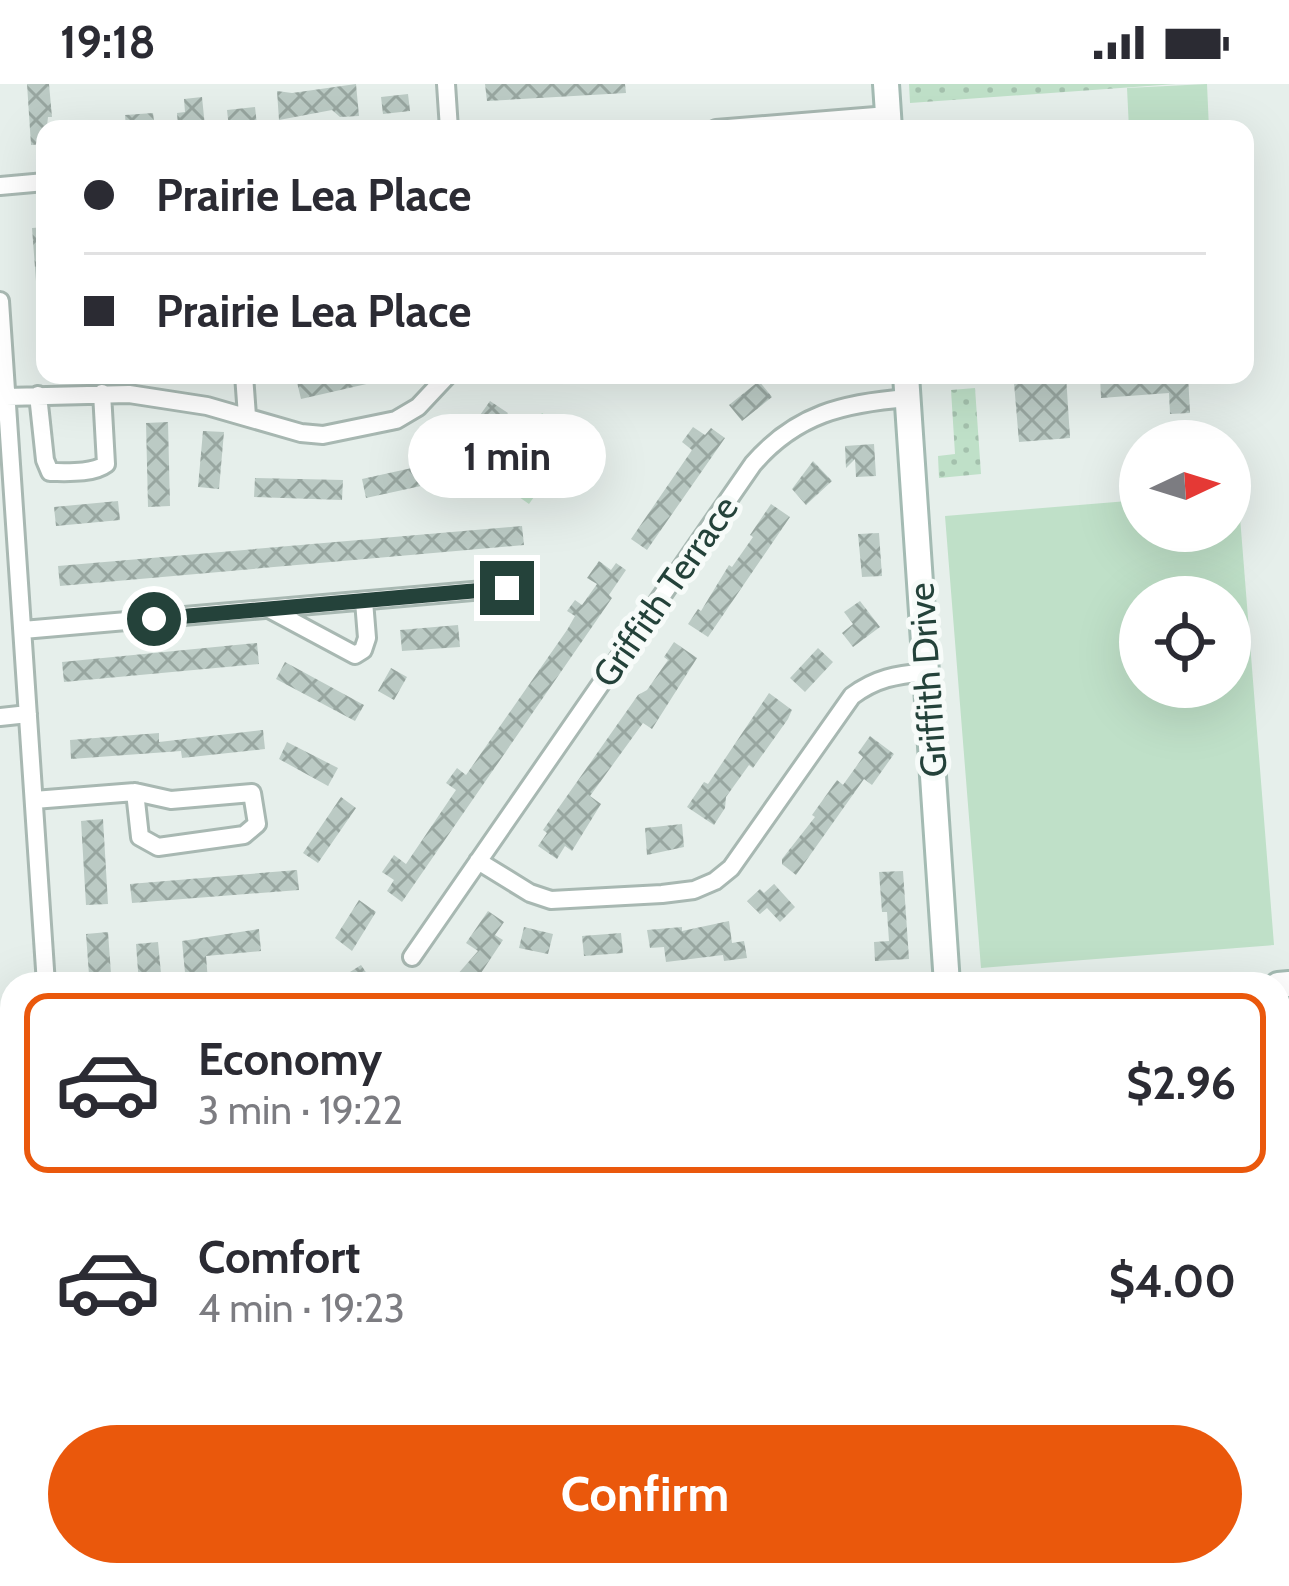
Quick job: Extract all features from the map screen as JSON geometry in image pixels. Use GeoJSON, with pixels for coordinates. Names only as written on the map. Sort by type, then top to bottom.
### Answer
{"type":"FeatureCollection","features":[{"type":"Feature","properties":{"kind":"street"},"geometry":{"type":"LineString","coordinates":[[446,84],[448,120]]}},
{"type":"Feature","properties":{"kind":"street"},"geometry":{"type":"LineString","coordinates":[[886,84],[889,120]]}},
{"type":"Feature","properties":{"kind":"street"},"geometry":{"type":"LineString","coordinates":[[0,186],[36,183]]}},
{"type":"Feature","properties":{"kind":"street"},"geometry":{"type":"LineString","coordinates":[[0,301],[6,469],[45,972]]}},
{"type":"Feature","properties":{"kind":"street"},"geometry":{"type":"LineString","coordinates":[[245,384],[247,416]]}},
{"type":"Feature","properties":{"kind":"street"},"geometry":{"type":"LineString","coordinates":[[7,397],[102,392],[152,397],[323,435],[377,426],[418,407],[440,384]]}},
{"type":"Feature","properties":{"kind":"street","name":"Griffith Drive"},"geometry":{"type":"LineString","coordinates":[[907,387],[946,972]]}},
{"type":"Feature","properties":{"kind":"street","name":"Griffith Terrace"},"geometry":{"type":"LineString","coordinates":[[412,957],[772,442],[819,412],[907,387]]}},
{"type":"Feature","properties":{"kind":"street"},"geometry":{"type":"LineString","coordinates":[[38,395],[45,460],[50,472],[59,472],[99,469],[106,464],[102,392]]}},
{"type":"Feature","properties":{"kind":"street"},"geometry":{"type":"LineString","coordinates":[[22,630],[507,588]]}},
{"type":"Feature","properties":{"kind":"street"},"geometry":{"type":"LineString","coordinates":[[270,610],[355,655],[363,650],[367,638],[364,601]]}},
{"type":"Feature","properties":{"kind":"street"},"geometry":{"type":"LineString","coordinates":[[478,861],[530,893],[551,900],[694,890],[731,868],[852,696],[890,675],[926,673]]}},
{"type":"Feature","properties":{"kind":"street"},"geometry":{"type":"LineString","coordinates":[[0,717],[28,714]]}},
{"type":"Feature","properties":{"kind":"street"},"geometry":{"type":"LineString","coordinates":[[34,800],[135,793],[171,800],[252,793],[257,824],[244,835],[158,847],[140,837],[135,793]]}},
{"type":"Feature","properties":{"kind":"green space"},"geometry":{"type":"Polygon","coordinates":[[[909,84],[1176,84],[910,103],[909,84]]]}},
{"type":"Feature","properties":{"kind":"green space"},"geometry":{"type":"Polygon","coordinates":[[[1207,84],[1209,120],[1129,120],[1127,88],[1207,84]]]}},
{"type":"Feature","properties":{"kind":"green space"},"geometry":{"type":"Polygon","coordinates":[[[975,388],[981,474],[939,478],[938,456],[955,454],[951,390],[975,388]]]}},
{"type":"Feature","properties":{"kind":"green space"},"geometry":{"type":"Polygon","coordinates":[[[542,413],[576,437],[529,504],[495,480],[542,413]]]}},
{"type":"Feature","properties":{"kind":"green space"},"geometry":{"type":"Polygon","coordinates":[[[1119,502],[1119,552],[1243,552],[1245,576],[1119,576],[1119,708],[1251,708],[1251,656],[1274,945],[981,968],[945,516],[1119,502]]]}},
{"type":"Feature","properties":{"kind":"building"},"geometry":{"type":"Polygon","coordinates":[[[27,84],[49,84],[52,117],[36,120],[36,145],[31,145],[27,84]]]}},
{"type":"Feature","properties":{"kind":"building"},"geometry":{"type":"Polygon","coordinates":[[[356,84],[359,116],[340,117],[332,110],[279,120],[277,91],[356,84]]]}},
{"type":"Feature","properties":{"kind":"building"},"geometry":{"type":"Polygon","coordinates":[[[485,84],[625,84],[626,93],[487,101],[485,84]]]}},
{"type":"Feature","properties":{"kind":"building"},"geometry":{"type":"Polygon","coordinates":[[[408,94],[410,111],[383,114],[381,97],[408,94]]]}},
{"type":"Feature","properties":{"kind":"building"},"geometry":{"type":"Polygon","coordinates":[[[202,97],[204,120],[178,120],[177,113],[185,112],[184,99],[202,97]]]}},
{"type":"Feature","properties":{"kind":"building"},"geometry":{"type":"Polygon","coordinates":[[[255,107],[256,120],[228,120],[227,110],[255,107]]]}},
{"type":"Feature","properties":{"kind":"building"},"geometry":{"type":"Polygon","coordinates":[[[153,113],[154,120],[125,120],[125,115],[153,113]]]}},
{"type":"Feature","properties":{"kind":"building"},"geometry":{"type":"Polygon","coordinates":[[[32,228],[36,228],[36,281],[32,228]]]}},
{"type":"Feature","properties":{"kind":"building"},"geometry":{"type":"Polygon","coordinates":[[[297,384],[367,384],[301,399],[297,384]]]}},
{"type":"Feature","properties":{"kind":"building"},"geometry":{"type":"Polygon","coordinates":[[[755,384],[761,384],[772,397],[742,421],[729,405],[755,384]]]}},
{"type":"Feature","properties":{"kind":"building"},"geometry":{"type":"Polygon","coordinates":[[[1014,384],[1067,384],[1070,438],[1019,442],[1014,384]]]}},
{"type":"Feature","properties":{"kind":"building"},"geometry":{"type":"Polygon","coordinates":[[[1100,384],[1188,384],[1190,413],[1170,414],[1169,393],[1101,398],[1100,384]]]}},
{"type":"Feature","properties":{"kind":"building"},"geometry":{"type":"Polygon","coordinates":[[[490,401],[508,413],[484,447],[466,435],[490,401]]]}},
{"type":"Feature","properties":{"kind":"building"},"geometry":{"type":"Polygon","coordinates":[[[168,422],[170,506],[148,507],[146,423],[168,422]]]}},
{"type":"Feature","properties":{"kind":"building"},"geometry":{"type":"Polygon","coordinates":[[[693,427],[705,435],[711,428],[725,438],[647,550],[631,539],[692,450],[682,442],[693,427]]]}},
{"type":"Feature","properties":{"kind":"building"},"geometry":{"type":"Polygon","coordinates":[[[203,431],[224,432],[219,489],[198,487],[203,431]]]}},
{"type":"Feature","properties":{"kind":"building"},"geometry":{"type":"Polygon","coordinates":[[[874,444],[876,476],[856,477],[855,459],[846,468],[845,446],[874,444]]]}},
{"type":"Feature","properties":{"kind":"building"},"geometry":{"type":"Polygon","coordinates":[[[448,460],[453,479],[366,498],[362,479],[448,460]]]}},
{"type":"Feature","properties":{"kind":"building"},"geometry":{"type":"Polygon","coordinates":[[[813,461],[832,481],[806,505],[792,489],[813,461]]]}},
{"type":"Feature","properties":{"kind":"building"},"geometry":{"type":"Polygon","coordinates":[[[255,478],[343,480],[342,500],[254,497],[255,478]]]}},
{"type":"Feature","properties":{"kind":"building"},"geometry":{"type":"Polygon","coordinates":[[[118,501],[120,520],[56,526],[54,507],[118,501]]]}},
{"type":"Feature","properties":{"kind":"building"},"geometry":{"type":"Polygon","coordinates":[[[771,504],[790,517],[708,637],[688,624],[753,537],[771,504]]]}},
{"type":"Feature","properties":{"kind":"building"},"geometry":{"type":"Polygon","coordinates":[[[522,526],[524,545],[60,586],[58,566],[522,526]]]}},
{"type":"Feature","properties":{"kind":"building"},"geometry":{"type":"Polygon","coordinates":[[[879,533],[882,576],[862,577],[858,534],[879,533]]]}},
{"type":"Feature","properties":{"kind":"building"},"geometry":{"type":"Polygon","coordinates":[[[599,561],[611,570],[616,563],[626,570],[609,595],[612,598],[402,902],[387,891],[394,880],[382,872],[394,855],[406,864],[456,790],[446,783],[457,768],[466,775],[567,630],[575,616],[567,611],[575,600],[582,605],[597,584],[587,578],[599,561]]]}},
{"type":"Feature","properties":{"kind":"building"},"geometry":{"type":"Polygon","coordinates":[[[860,601],[880,627],[853,647],[842,633],[853,624],[844,612],[860,601]]]}},
{"type":"Feature","properties":{"kind":"building"},"geometry":{"type":"Polygon","coordinates":[[[458,625],[460,647],[402,651],[400,630],[458,625]]]}},
{"type":"Feature","properties":{"kind":"building"},"geometry":{"type":"Polygon","coordinates":[[[674,642],[697,658],[652,729],[643,723],[590,796],[601,804],[572,851],[565,846],[557,859],[538,846],[547,833],[543,830],[668,660],[664,657],[674,642]]]}},
{"type":"Feature","properties":{"kind":"building"},"geometry":{"type":"Polygon","coordinates":[[[257,643],[259,664],[64,682],[62,662],[257,643]]]}},
{"type":"Feature","properties":{"kind":"building"},"geometry":{"type":"Polygon","coordinates":[[[818,648],[833,662],[805,692],[790,678],[818,648]]]}},
{"type":"Feature","properties":{"kind":"building"},"geometry":{"type":"Polygon","coordinates":[[[285,662],[364,705],[355,721],[276,679],[285,662]]]}},
{"type":"Feature","properties":{"kind":"building"},"geometry":{"type":"Polygon","coordinates":[[[391,668],[407,677],[394,700],[378,691],[391,668]]]}},
{"type":"Feature","properties":{"kind":"building"},"geometry":{"type":"Polygon","coordinates":[[[769,693],[792,710],[753,768],[749,765],[726,797],[714,825],[687,807],[704,782],[708,784],[769,693]]]}},
{"type":"Feature","properties":{"kind":"building"},"geometry":{"type":"Polygon","coordinates":[[[263,730],[265,749],[182,758],[181,751],[71,759],[70,740],[159,733],[159,742],[263,730]]]}},
{"type":"Feature","properties":{"kind":"building"},"geometry":{"type":"Polygon","coordinates":[[[870,736],[894,754],[872,785],[864,779],[796,875],[782,859],[837,780],[843,785],[863,757],[858,753],[870,736]]]}},
{"type":"Feature","properties":{"kind":"building"},"geometry":{"type":"Polygon","coordinates":[[[287,742],[338,768],[328,786],[279,759],[287,742]]]}},
{"type":"Feature","properties":{"kind":"building"},"geometry":{"type":"Polygon","coordinates":[[[341,797],[356,808],[318,863],[303,853],[341,797]]]}},
{"type":"Feature","properties":{"kind":"building"},"geometry":{"type":"Polygon","coordinates":[[[103,819],[108,904],[86,905],[81,821],[103,819]]]}},
{"type":"Feature","properties":{"kind":"building"},"geometry":{"type":"Polygon","coordinates":[[[682,824],[684,847],[647,855],[645,828],[682,824]]]}},
{"type":"Feature","properties":{"kind":"building"},"geometry":{"type":"Polygon","coordinates":[[[297,870],[299,890],[132,903],[130,884],[297,870]]]}},
{"type":"Feature","properties":{"kind":"building"},"geometry":{"type":"Polygon","coordinates":[[[903,871],[909,959],[875,961],[874,942],[889,941],[879,872],[903,871]]]}},
{"type":"Feature","properties":{"kind":"building"},"geometry":{"type":"Polygon","coordinates":[[[774,884],[795,907],[780,922],[767,908],[760,914],[747,901],[774,884]]]}},
{"type":"Feature","properties":{"kind":"building"},"geometry":{"type":"Polygon","coordinates":[[[359,900],[376,912],[352,951],[335,938],[359,900]]]}},
{"type":"Feature","properties":{"kind":"building"},"geometry":{"type":"Polygon","coordinates":[[[488,911],[504,922],[495,935],[503,940],[482,972],[460,972],[478,951],[466,943],[488,911]]]}},
{"type":"Feature","properties":{"kind":"building"},"geometry":{"type":"Polygon","coordinates":[[[729,921],[732,943],[744,941],[747,958],[724,961],[723,955],[666,962],[664,947],[650,948],[647,930],[682,927],[682,931],[729,921]]]}},
{"type":"Feature","properties":{"kind":"building"},"geometry":{"type":"Polygon","coordinates":[[[524,927],[553,934],[548,954],[519,948],[524,927]]]}},
{"type":"Feature","properties":{"kind":"building"},"geometry":{"type":"Polygon","coordinates":[[[259,929],[261,951],[206,956],[207,972],[185,972],[182,941],[259,929]]]}},
{"type":"Feature","properties":{"kind":"building"},"geometry":{"type":"Polygon","coordinates":[[[108,932],[111,972],[89,972],[86,934],[108,932]]]}},
{"type":"Feature","properties":{"kind":"building"},"geometry":{"type":"Polygon","coordinates":[[[621,933],[623,953],[584,956],[582,936],[621,933]]]}},
{"type":"Feature","properties":{"kind":"building"},"geometry":{"type":"Polygon","coordinates":[[[158,942],[161,972],[138,972],[136,944],[158,942]]]}},
{"type":"Feature","properties":{"kind":"route"},"geometry":{"type":"LineString","coordinates":[[154,619],[507,588]]}}]}
